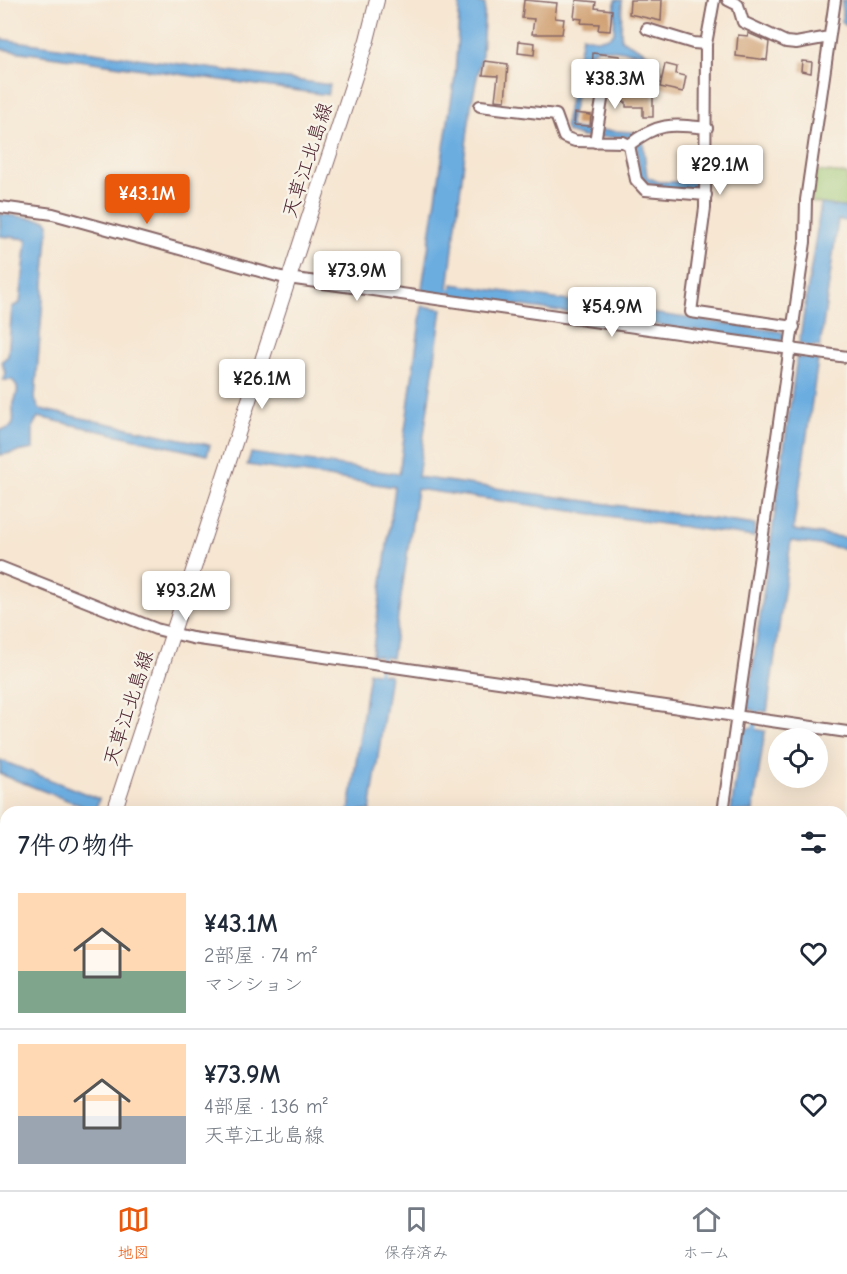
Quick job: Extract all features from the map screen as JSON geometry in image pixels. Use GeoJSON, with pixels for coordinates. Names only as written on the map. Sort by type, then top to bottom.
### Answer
{"type":"FeatureCollection","features":[{"type":"Feature","properties":{"kind":"street","name":"天草江北島線"},"geometry":{"type":"LineString","coordinates":[[116,806],[367,40],[377,0]]}},
{"type":"Feature","properties":{"kind":"street"},"geometry":{"type":"LineString","coordinates":[[714,0],[706,44],[706,195],[691,312],[794,327]]}},
{"type":"Feature","properties":{"kind":"street"},"geometry":{"type":"LineString","coordinates":[[728,0],[738,5],[743,22],[786,42],[796,43],[829,37]]}},
{"type":"Feature","properties":{"kind":"street"},"geometry":{"type":"LineString","coordinates":[[724,806],[806,242],[806,200],[835,0]]}},
{"type":"Feature","properties":{"kind":"street"},"geometry":{"type":"LineString","coordinates":[[647,29],[693,43],[706,44]]}},
{"type":"Feature","properties":{"kind":"street"},"geometry":{"type":"LineString","coordinates":[[595,142],[604,88]]}},
{"type":"Feature","properties":{"kind":"street"},"geometry":{"type":"LineString","coordinates":[[480,106],[556,115],[564,137],[575,141],[635,140],[656,127],[674,124],[707,128]]}},
{"type":"Feature","properties":{"kind":"street"},"geometry":{"type":"LineString","coordinates":[[635,140],[636,180],[645,190],[706,195]]}},
{"type":"Feature","properties":{"kind":"street"},"geometry":{"type":"LineString","coordinates":[[0,207],[53,214],[288,278],[847,357]]}},
{"type":"Feature","properties":{"kind":"street"},"geometry":{"type":"LineString","coordinates":[[0,567],[173,634],[847,732]]}},
{"type":"Feature","properties":{"kind":"green space"},"geometry":{"type":"Polygon","coordinates":[[[631,61],[661,65],[656,83],[629,78],[631,61]]]}},
{"type":"Feature","properties":{"kind":"green space"},"geometry":{"type":"Polygon","coordinates":[[[816,171],[847,174],[847,208],[811,202],[816,171]]]}},
{"type":"Feature","properties":{"kind":"water"},"geometry":{"type":"Polygon","coordinates":[[[469,0],[485,4],[482,54],[471,106],[447,296],[424,292],[422,288],[455,76],[460,1],[469,0]]]}},
{"type":"Feature","properties":{"kind":"water"},"geometry":{"type":"Polygon","coordinates":[[[615,0],[622,0],[621,39],[649,54],[599,48],[591,52],[583,64],[570,123],[571,129],[634,132],[643,142],[647,177],[659,182],[696,182],[701,183],[700,187],[668,189],[646,181],[640,176],[636,139],[631,137],[582,137],[567,132],[565,125],[582,36],[603,39],[614,33],[615,0]]]}},
{"type":"Feature","properties":{"kind":"water"},"geometry":{"type":"Polygon","coordinates":[[[842,0],[847,0],[847,26],[842,23],[842,0]]]}},
{"type":"Feature","properties":{"kind":"water"},"geometry":{"type":"Polygon","coordinates":[[[0,39],[330,85],[328,95],[0,49],[0,39]]]}},
{"type":"Feature","properties":{"kind":"water"},"geometry":{"type":"Polygon","coordinates":[[[821,204],[847,208],[847,221],[838,220],[820,347],[799,344],[821,204]]]}},
{"type":"Feature","properties":{"kind":"water"},"geometry":{"type":"Polygon","coordinates":[[[0,214],[46,220],[49,223],[35,399],[39,409],[210,445],[207,455],[38,417],[33,426],[33,449],[0,455],[0,430],[12,425],[17,390],[12,380],[3,380],[5,373],[2,361],[8,356],[12,307],[20,303],[27,239],[0,236],[0,214]]]}},
{"type":"Feature","properties":{"kind":"water"},"geometry":{"type":"Polygon","coordinates":[[[452,284],[782,332],[784,337],[780,342],[451,296],[452,284]]]}},
{"type":"Feature","properties":{"kind":"water"},"geometry":{"type":"Polygon","coordinates":[[[422,306],[442,309],[418,477],[755,525],[754,537],[417,489],[392,658],[372,655],[395,487],[247,465],[251,453],[399,474],[422,306]]]}},
{"type":"Feature","properties":{"kind":"water"},"geometry":{"type":"Polygon","coordinates":[[[797,357],[818,360],[793,530],[847,538],[847,549],[791,541],[767,712],[747,709],[797,357]]]}},
{"type":"Feature","properties":{"kind":"water"},"geometry":{"type":"Polygon","coordinates":[[[369,672],[390,675],[371,806],[350,806],[369,672]]]}},
{"type":"Feature","properties":{"kind":"water"},"geometry":{"type":"Polygon","coordinates":[[[743,727],[765,731],[754,806],[732,806],[743,727]]]}},
{"type":"Feature","properties":{"kind":"water"},"geometry":{"type":"Polygon","coordinates":[[[0,760],[99,799],[97,806],[82,806],[0,774],[0,760]]]}},
{"type":"Feature","properties":{"kind":"building"},"geometry":{"type":"Polygon","coordinates":[[[524,0],[557,3],[555,18],[564,19],[562,34],[532,34],[534,19],[522,18],[524,0]]]}},
{"type":"Feature","properties":{"kind":"building"},"geometry":{"type":"Polygon","coordinates":[[[576,0],[596,2],[595,8],[612,10],[610,31],[598,30],[599,24],[581,23],[582,19],[574,18],[576,0]]]}},
{"type":"Feature","properties":{"kind":"building"},"geometry":{"type":"Polygon","coordinates":[[[630,0],[662,0],[661,21],[629,14],[630,0]]]}},
{"type":"Feature","properties":{"kind":"building"},"geometry":{"type":"Polygon","coordinates":[[[748,33],[769,42],[767,60],[736,56],[738,35],[748,36],[748,33]]]}},
{"type":"Feature","properties":{"kind":"building"},"geometry":{"type":"Polygon","coordinates":[[[519,41],[535,43],[534,55],[518,53],[519,41]]]}},
{"type":"Feature","properties":{"kind":"building"},"geometry":{"type":"Polygon","coordinates":[[[593,53],[620,56],[618,73],[592,70],[593,53]]]}},
{"type":"Feature","properties":{"kind":"building"},"geometry":{"type":"Polygon","coordinates":[[[485,61],[508,64],[505,101],[495,100],[498,76],[483,75],[485,61]]]}},
{"type":"Feature","properties":{"kind":"building"},"geometry":{"type":"Polygon","coordinates":[[[802,61],[812,62],[811,73],[801,71],[802,61]]]}},
{"type":"Feature","properties":{"kind":"building"},"geometry":{"type":"Polygon","coordinates":[[[665,64],[677,67],[676,74],[686,76],[683,92],[660,87],[665,64]]]}},
{"type":"Feature","properties":{"kind":"building"},"geometry":{"type":"Polygon","coordinates":[[[617,83],[642,86],[642,92],[653,92],[653,117],[643,117],[643,107],[626,107],[626,102],[619,102],[617,83]]]}},
{"type":"Feature","properties":{"kind":"building"},"geometry":{"type":"Polygon","coordinates":[[[575,113],[591,115],[590,126],[574,125],[575,113]]]}},
{"type":"Feature","properties":{"kind":"waterway"},"geometry":{"type":"LineString","coordinates":[[807,359],[809,345]]}},
{"type":"Feature","properties":{"kind":"waterway"},"geometry":{"type":"LineString","coordinates":[[379,674],[382,657]]}},
{"type":"Feature","properties":{"kind":"waterway"},"geometry":{"type":"LineString","coordinates":[[754,729],[757,710]]}}]}
